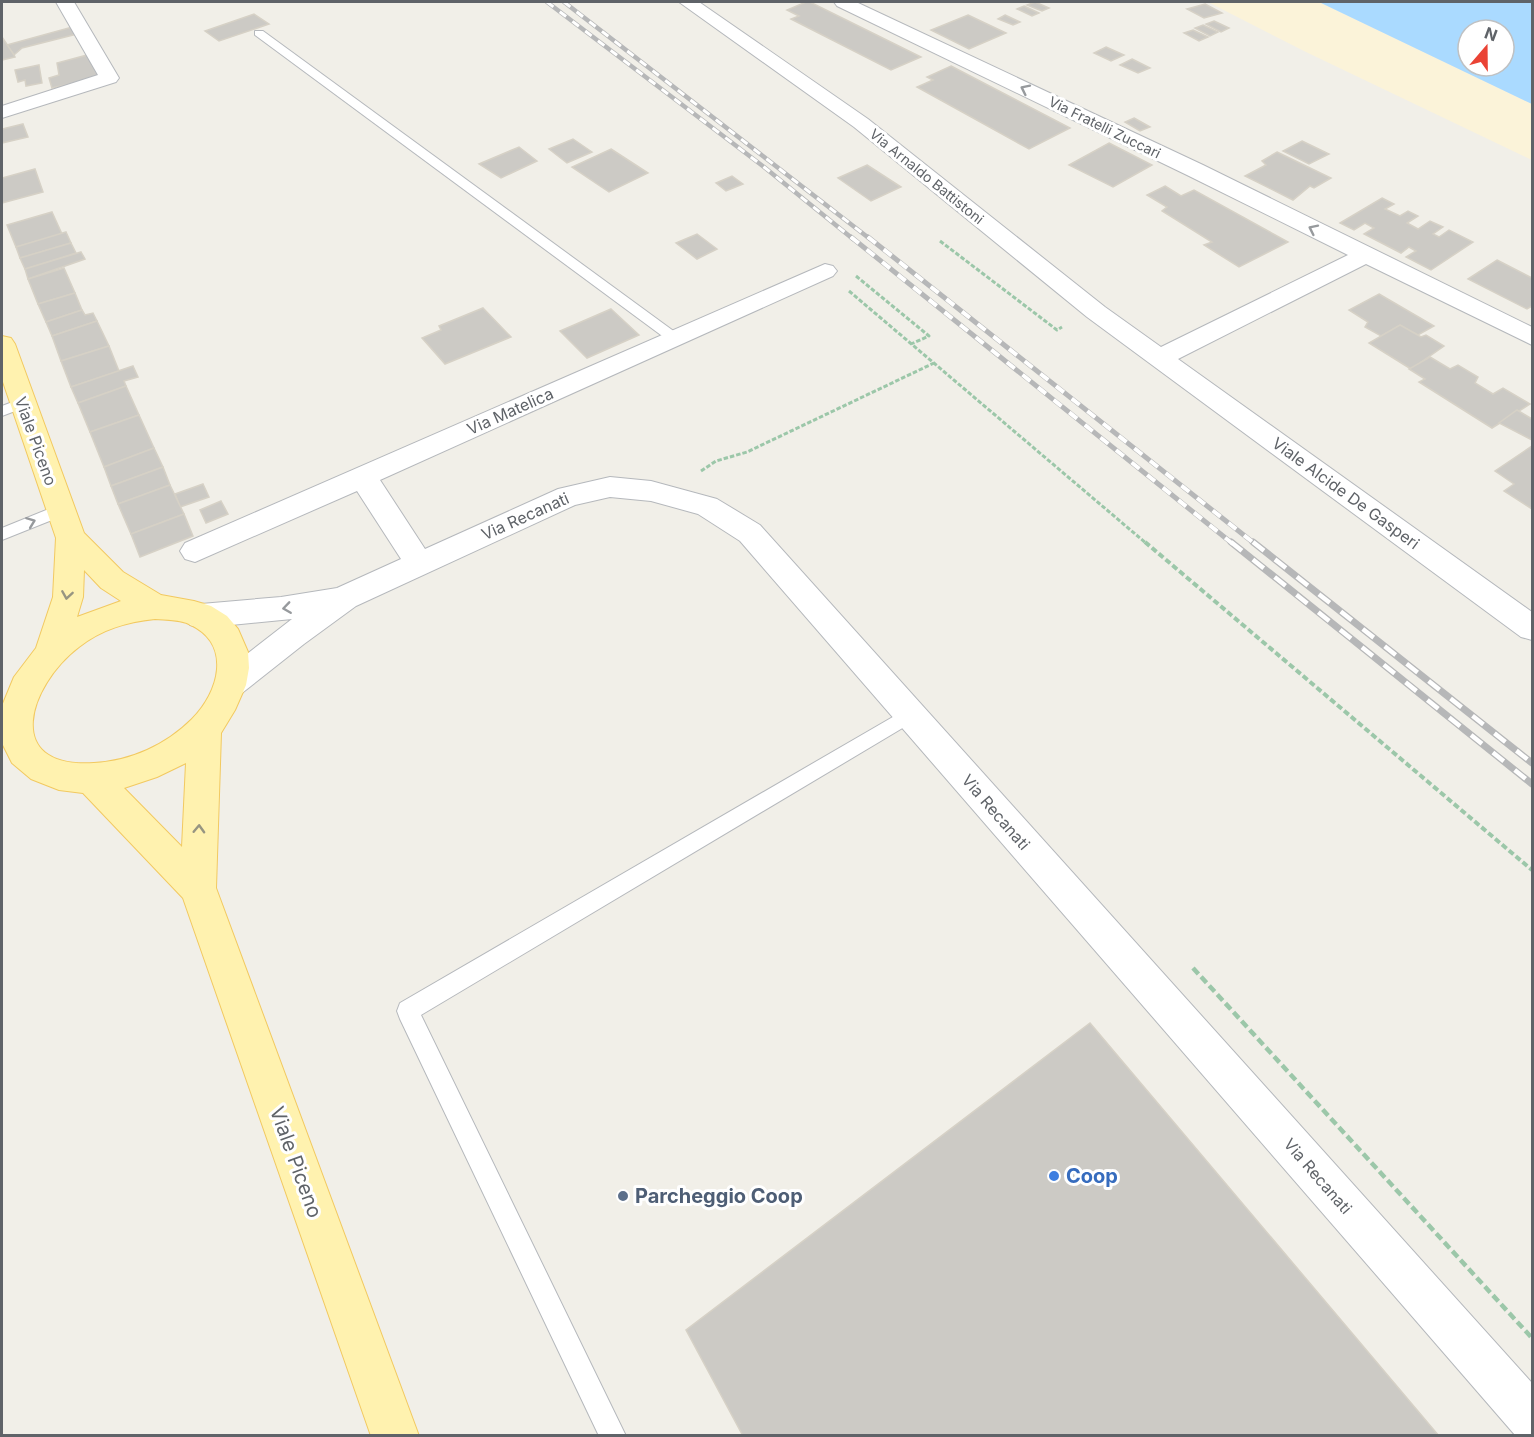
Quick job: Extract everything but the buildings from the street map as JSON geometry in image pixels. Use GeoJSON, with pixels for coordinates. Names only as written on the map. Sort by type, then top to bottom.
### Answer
{"type":"FeatureCollection","features":[{"type":"Feature","properties":{"kind":"main road","name":"Viale Piceno"},"geometry":{"type":"LineString","coordinates":[[3,351],[12,407],[61,510],[71,538],[68,597],[51,650]]}},
{"type":"Feature","properties":{"kind":"main road","name":"Viale Piceno"},"geometry":{"type":"LineString","coordinates":[[71,538],[112,580],[155,607]]}},
{"type":"Feature","properties":{"kind":"main road","name":"Viale Piceno"},"geometry":{"type":"LineString","coordinates":[[155,607],[180,609],[201,616],[218,627],[230,643],[234,663],[231,684],[221,707],[204,729],[180,749],[153,764],[122,775],[92,779],[65,777],[41,768],[13,753],[15,736],[10,698],[51,650],[75,632],[100,619],[128,610],[155,607]]}},
{"type":"Feature","properties":{"kind":"main road","name":"Viale Piceno"},"geometry":{"type":"LineString","coordinates":[[204,729],[198,888],[395,1436]]}},
{"type":"Feature","properties":{"kind":"main road","name":"Viale Piceno"},"geometry":{"type":"LineString","coordinates":[[92,779],[198,888]]}},
{"type":"Feature","properties":{"kind":"street"},"geometry":{"type":"LineString","coordinates":[[2,112],[109,78],[65,2]]}},
{"type":"Feature","properties":{"kind":"street","name":"Via Arnaldo Battistoni"},"geometry":{"type":"LineString","coordinates":[[688,2],[861,123],[1096,312],[1160,358]]}},
{"type":"Feature","properties":{"kind":"street","name":"Via Fratelli Zuccari"},"geometry":{"type":"LineString","coordinates":[[843,2],[1196,170],[1533,337]]}},
{"type":"Feature","properties":{"kind":"street"},"geometry":{"type":"LineString","coordinates":[[1160,358],[1365,255]]}},
{"type":"Feature","properties":{"kind":"street","name":"Via Matelica"},"geometry":{"type":"LineString","coordinates":[[195,551],[825,271]]}},
{"type":"Feature","properties":{"kind":"street","name":"Viale Alcide De Gasperi"},"geometry":{"type":"LineString","coordinates":[[1160,358],[1533,628]]}},
{"type":"Feature","properties":{"kind":"street"},"geometry":{"type":"LineString","coordinates":[[362,476],[420,564]]}},
{"type":"Feature","properties":{"kind":"street","name":"Via Recanati"},"geometry":{"type":"LineString","coordinates":[[231,684],[345,598],[568,496],[610,487],[651,491],[707,506],[750,533],[1533,1418]]}},
{"type":"Feature","properties":{"kind":"street","name":"Via Recanati"},"geometry":{"type":"LineString","coordinates":[[201,616],[281,609],[345,598]]}},
{"type":"Feature","properties":{"kind":"lane"},"geometry":{"type":"LineString","coordinates":[[259,33],[674,338]]}},
{"type":"Feature","properties":{"kind":"lane"},"geometry":{"type":"LineString","coordinates":[[2,534],[61,510]]}},
{"type":"Feature","properties":{"kind":"lane"},"geometry":{"type":"LineString","coordinates":[[613,1436],[408,1011],[910,715]]}},
{"type":"Feature","properties":{"kind":"path"},"geometry":{"type":"LineString","coordinates":[[940,241],[1057,330],[1096,312]]}},
{"type":"Feature","properties":{"kind":"path"},"geometry":{"type":"LineString","coordinates":[[825,271],[1533,870]]}},
{"type":"Feature","properties":{"kind":"path"},"geometry":{"type":"LineString","coordinates":[[856,275],[929,336],[911,344]]}},
{"type":"Feature","properties":{"kind":"path"},"geometry":{"type":"LineString","coordinates":[[707,477],[697,474],[716,461],[747,452],[934,363]]}},
{"type":"Feature","properties":{"kind":"path"},"geometry":{"type":"LineString","coordinates":[[1192,967],[1533,1338]]}},
{"type":"Feature","properties":{"kind":"sand"},"geometry":{"type":"Polygon","coordinates":[[[1208,2],[1319,2],[1456,68],[1456,78],[1478,78],[1532,104],[1532,160],[1306,52],[1208,2]]]}},
{"type":"Feature","properties":{"kind":"water"},"geometry":{"type":"Polygon","coordinates":[[[1319,2],[1532,2],[1532,104],[1478,78],[1516,78],[1516,18],[1456,18],[1456,68],[1319,2]]]}},
{"type":"Feature","properties":{"kind":"railway"},"geometry":{"type":"LineString","coordinates":[[547,2],[764,167],[853,239]]}},
{"type":"Feature","properties":{"kind":"railway"},"geometry":{"type":"LineString","coordinates":[[564,2],[870,239]]}},
{"type":"Feature","properties":{"kind":"railway"},"geometry":{"type":"LineString","coordinates":[[851,237],[1233,544]]}},
{"type":"Feature","properties":{"kind":"railway"},"geometry":{"type":"LineString","coordinates":[[868,237],[1255,544]]}},
{"type":"Feature","properties":{"kind":"railway"},"geometry":{"type":"LineString","coordinates":[[1231,542],[1532,784]]}},
{"type":"Feature","properties":{"kind":"railway"},"geometry":{"type":"LineString","coordinates":[[1253,542],[1532,763]]}},
{"type":"Feature","properties":{"kind":"place","name":"Coop"},"geometry":{"type":"Point","coordinates":[1054,1176]}},
{"type":"Feature","properties":{"kind":"place","name":"Parcheggio Coop"},"geometry":{"type":"Point","coordinates":[623,1196]}}]}
